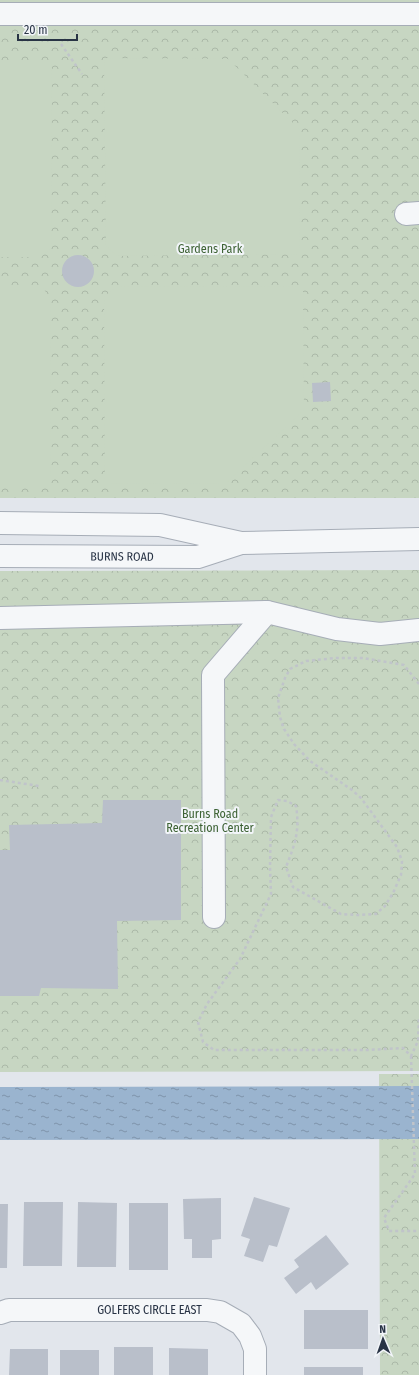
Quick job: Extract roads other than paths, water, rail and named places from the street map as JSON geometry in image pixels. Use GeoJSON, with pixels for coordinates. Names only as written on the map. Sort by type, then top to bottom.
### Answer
{"type":"FeatureCollection","features":[{"type":"Feature","properties":{"kind":"street"},"geometry":{"type":"LineString","coordinates":[[0,14],[419,14]]}},
{"type":"Feature","properties":{"kind":"street","name":"BURNS ROAD"},"geometry":{"type":"LineString","coordinates":[[0,523],[160,525],[241,543],[419,539]]}},
{"type":"Feature","properties":{"kind":"street","name":"BURNS ROAD"},"geometry":{"type":"LineString","coordinates":[[0,556],[198,557],[241,543]]}},
{"type":"Feature","properties":{"kind":"street"},"geometry":{"type":"LineString","coordinates":[[214,917],[213,675],[267,612]]}},
{"type":"Feature","properties":{"kind":"street"},"geometry":{"type":"LineString","coordinates":[[0,618],[267,612],[337,629],[380,634],[419,630]]}},
{"type":"Feature","properties":{"kind":"street","name":"GOLFERS CIRCLE EAST"},"geometry":{"type":"LineString","coordinates":[[0,1313],[9,1310],[207,1310],[220,1312],[241,1324],[250,1336],[255,1349],[256,1375]]}},
{"type":"Feature","properties":{"kind":"water"},"geometry":{"type":"Polygon","coordinates":[[[419,1086],[419,1139],[0,1140],[0,1087],[419,1086]]]}},
{"type":"Feature","properties":{"kind":"park label","name":"Gardens Park"},"geometry":{"type":"Point","coordinates":[210,249]}},
{"type":"Feature","properties":{"kind":"park label","name":"Burns Road Recreation Center"},"geometry":{"type":"Point","coordinates":[210,821]}}]}
